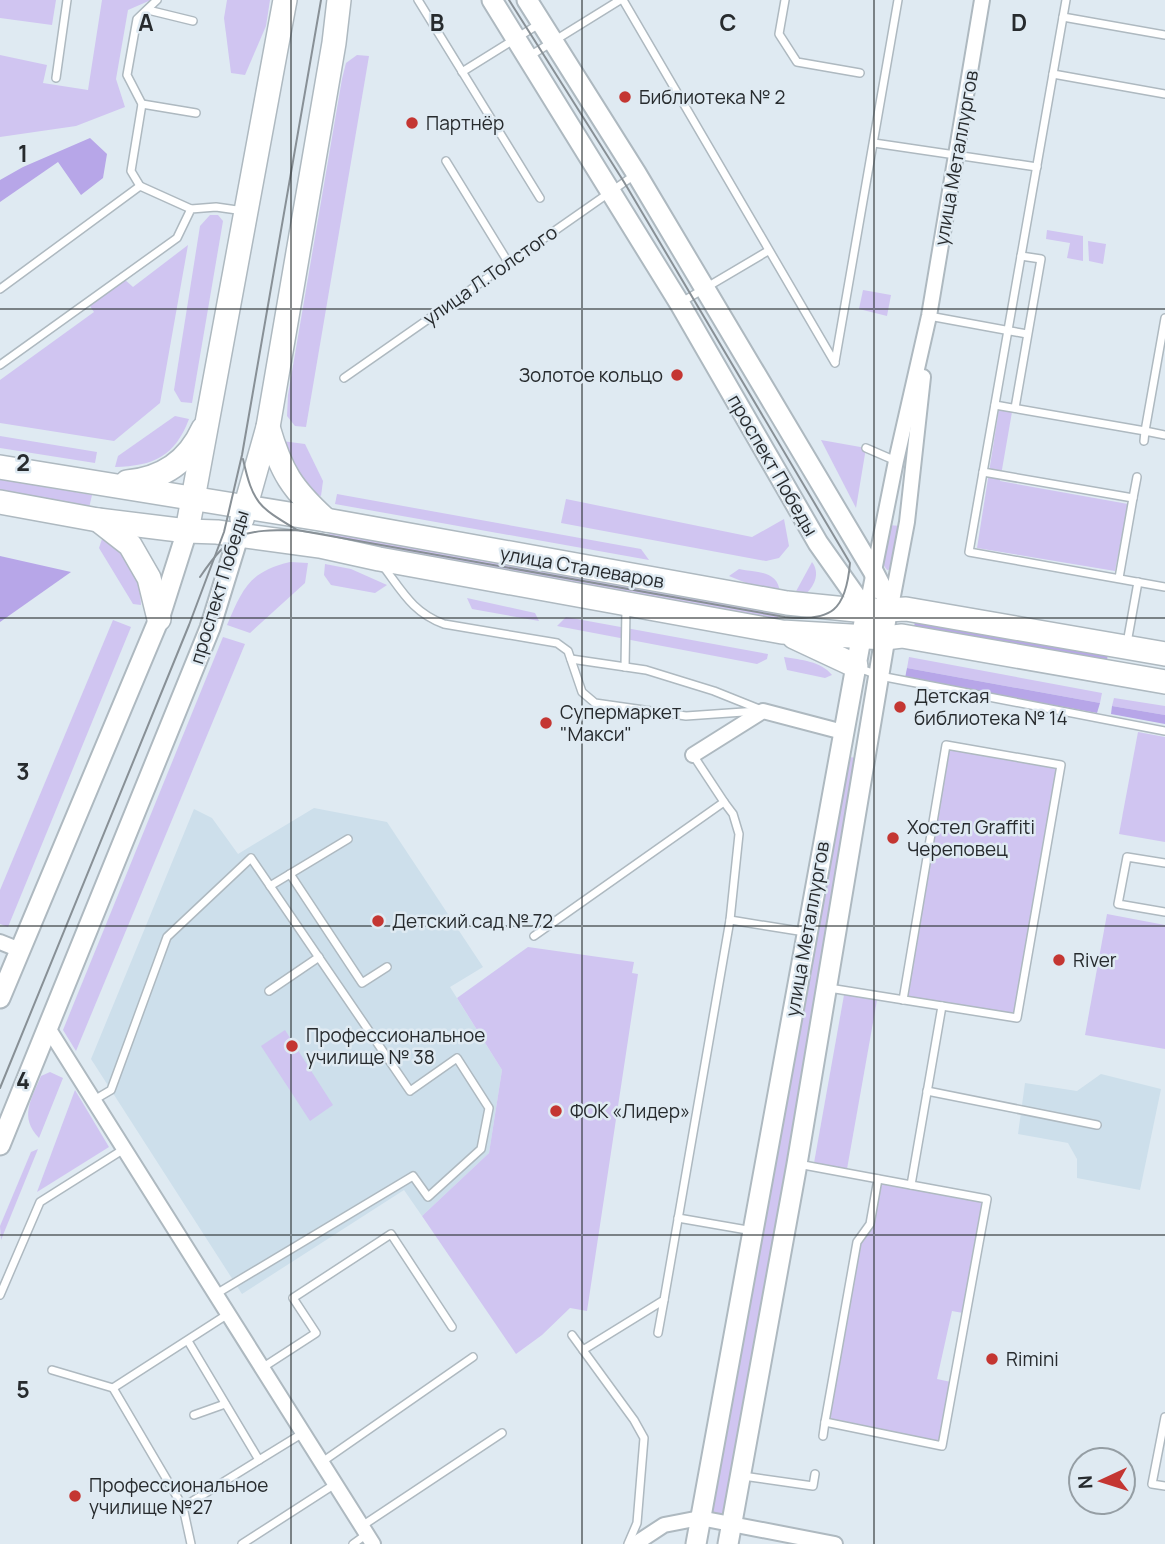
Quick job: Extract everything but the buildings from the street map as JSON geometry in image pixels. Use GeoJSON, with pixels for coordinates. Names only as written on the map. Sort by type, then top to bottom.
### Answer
{"type":"FeatureCollection","features":[{"type":"Feature","properties":{"kind":"main road"},"geometry":{"type":"LineString","coordinates":[[187,531],[285,0]]}},
{"type":"Feature","properties":{"kind":"main road","name":"проспект Победы"},"geometry":{"type":"LineString","coordinates":[[239,534],[244,507],[268,427],[339,0]]}},
{"type":"Feature","properties":{"kind":"main road"},"geometry":{"type":"LineString","coordinates":[[105,485],[143,481],[172,469],[197,443],[208,416]]}},
{"type":"Feature","properties":{"kind":"main road"},"geometry":{"type":"LineString","coordinates":[[268,427],[280,467],[300,496],[326,520]]}},
{"type":"Feature","properties":{"kind":"main road","name":"улица Сталеваров"},"geometry":{"type":"LineString","coordinates":[[0,467],[326,520],[787,603],[866,611],[892,608],[1165,654]]}},
{"type":"Feature","properties":{"kind":"main road","name":"улица Сталеваров"},"geometry":{"type":"LineString","coordinates":[[0,502],[98,520],[187,531],[239,534],[320,546],[782,632],[886,638],[902,636],[1165,682]]}},
{"type":"Feature","properties":{"kind":"main road"},"geometry":{"type":"LineString","coordinates":[[98,520],[130,545],[149,578],[159,619]]}},
{"type":"Feature","properties":{"kind":"main road"},"geometry":{"type":"LineString","coordinates":[[782,632],[856,666]]}},
{"type":"Feature","properties":{"kind":"street","name":"проспект Победы"},"geometry":{"type":"LineString","coordinates":[[492,0],[680,304],[818,543],[886,638]]}},
{"type":"Feature","properties":{"kind":"street","name":"проспект Победы"},"geometry":{"type":"LineString","coordinates":[[527,0],[636,173],[873,571],[892,608]]}},
{"type":"Feature","properties":{"kind":"street","name":"улица Металлургов"},"geometry":{"type":"LineString","coordinates":[[696,1544],[873,571],[929,316],[982,0]]}},
{"type":"Feature","properties":{"kind":"street","name":"улица Металлургов"},"geometry":{"type":"LineString","coordinates":[[730,1535],[797,1164],[907,522],[929,316]]}},
{"type":"Feature","properties":{"kind":"street"},"geometry":{"type":"LineString","coordinates":[[0,998],[159,619],[187,531]]}},
{"type":"Feature","properties":{"kind":"street","name":"проспект Победы"},"geometry":{"type":"LineString","coordinates":[[0,1145],[210,628],[239,534]]}},
{"type":"Feature","properties":{"kind":"street"},"geometry":{"type":"LineString","coordinates":[[693,755],[763,710],[843,732]]}},
{"type":"Feature","properties":{"kind":"street"},"geometry":{"type":"LineString","coordinates":[[0,942],[20,950]]}},
{"type":"Feature","properties":{"kind":"street"},"geometry":{"type":"LineString","coordinates":[[48,1028],[368,1535]]}},
{"type":"Feature","properties":{"kind":"street"},"geometry":{"type":"LineString","coordinates":[[635,1544],[664,1525],[700,1518],[730,1535],[835,1544]]}},
{"type":"Feature","properties":{"kind":"lane"},"geometry":{"type":"LineString","coordinates":[[56,78],[67,0]]}},
{"type":"Feature","properties":{"kind":"lane"},"geometry":{"type":"LineString","coordinates":[[157,0],[137,19],[127,75],[142,104],[131,171],[140,186],[191,209],[216,207],[244,211]]}},
{"type":"Feature","properties":{"kind":"lane"},"geometry":{"type":"LineString","coordinates":[[418,0],[540,198]]}},
{"type":"Feature","properties":{"kind":"lane"},"geometry":{"type":"LineString","coordinates":[[527,58],[621,0],[835,363],[898,0]]}},
{"type":"Feature","properties":{"kind":"lane"},"geometry":{"type":"LineString","coordinates":[[785,0],[779,34],[797,62],[860,73]]}},
{"type":"Feature","properties":{"kind":"lane"},"geometry":{"type":"LineString","coordinates":[[1066,0],[970,552],[1165,586]]}},
{"type":"Feature","properties":{"kind":"lane"},"geometry":{"type":"LineString","coordinates":[[148,10],[193,21]]}},
{"type":"Feature","properties":{"kind":"lane"},"geometry":{"type":"LineString","coordinates":[[1063,17],[1165,35]]}},
{"type":"Feature","properties":{"kind":"lane"},"geometry":{"type":"LineString","coordinates":[[462,72],[541,23]]}},
{"type":"Feature","properties":{"kind":"lane"},"geometry":{"type":"LineString","coordinates":[[1053,74],[1165,94]]}},
{"type":"Feature","properties":{"kind":"lane"},"geometry":{"type":"LineString","coordinates":[[142,104],[196,113]]}},
{"type":"Feature","properties":{"kind":"lane"},"geometry":{"type":"LineString","coordinates":[[874,143],[1037,167]]}},
{"type":"Feature","properties":{"kind":"lane"},"geometry":{"type":"LineString","coordinates":[[446,161],[508,262]]}},
{"type":"Feature","properties":{"kind":"lane","name":"улица Л.Толстого"},"geometry":{"type":"LineString","coordinates":[[344,378],[636,173]]}},
{"type":"Feature","properties":{"kind":"lane"},"geometry":{"type":"LineString","coordinates":[[0,289],[140,186]]}},
{"type":"Feature","properties":{"kind":"lane"},"geometry":{"type":"LineString","coordinates":[[0,365],[177,238],[191,209]]}},
{"type":"Feature","properties":{"kind":"lane"},"geometry":{"type":"LineString","coordinates":[[680,304],[768,251]]}},
{"type":"Feature","properties":{"kind":"lane"},"geometry":{"type":"LineString","coordinates":[[1014,408],[1041,260],[1021,256]]}},
{"type":"Feature","properties":{"kind":"lane"},"geometry":{"type":"LineString","coordinates":[[929,316],[1027,334]]}},
{"type":"Feature","properties":{"kind":"lane"},"geometry":{"type":"LineString","coordinates":[[1144,441],[1165,318]]}},
{"type":"Feature","properties":{"kind":"lane"},"geometry":{"type":"LineString","coordinates":[[995,405],[1165,435]]}},
{"type":"Feature","properties":{"kind":"lane"},"geometry":{"type":"LineString","coordinates":[[866,448],[896,461]]}},
{"type":"Feature","properties":{"kind":"lane"},"geometry":{"type":"LineString","coordinates":[[984,472],[1133,498]]}},
{"type":"Feature","properties":{"kind":"lane"},"geometry":{"type":"LineString","coordinates":[[1119,578],[1137,477]]}},
{"type":"Feature","properties":{"kind":"lane"},"geometry":{"type":"LineString","coordinates":[[379,559],[411,604],[427,618],[444,624],[556,643],[568,651],[582,692],[595,703],[686,716],[763,710]]}},
{"type":"Feature","properties":{"kind":"lane"},"geometry":{"type":"LineString","coordinates":[[1126,647],[1138,582]]}},
{"type":"Feature","properties":{"kind":"lane"},"geometry":{"type":"LineString","coordinates":[[625,667],[626,604]]}},
{"type":"Feature","properties":{"kind":"lane"},"geometry":{"type":"LineString","coordinates":[[572,659],[646,670],[714,691],[763,710]]}},
{"type":"Feature","properties":{"kind":"lane"},"geometry":{"type":"LineString","coordinates":[[856,666],[880,676],[955,694],[1165,732]]}},
{"type":"Feature","properties":{"kind":"lane"},"geometry":{"type":"LineString","coordinates":[[903,1000],[948,735]]}},
{"type":"Feature","properties":{"kind":"lane"},"geometry":{"type":"LineString","coordinates":[[826,988],[1017,1018],[1061,765],[946,745]]}},
{"type":"Feature","properties":{"kind":"lane"},"geometry":{"type":"LineString","coordinates":[[658,1333],[730,920],[739,834],[733,814],[693,755]]}},
{"type":"Feature","properties":{"kind":"lane"},"geometry":{"type":"LineString","coordinates":[[534,936],[724,802]]}},
{"type":"Feature","properties":{"kind":"lane"},"geometry":{"type":"LineString","coordinates":[[270,886],[348,839]]}},
{"type":"Feature","properties":{"kind":"lane"},"geometry":{"type":"LineString","coordinates":[[1165,863],[1127,857],[1118,904],[1165,912]]}},
{"type":"Feature","properties":{"kind":"lane"},"geometry":{"type":"LineString","coordinates":[[94,1101],[111,1090],[167,937],[251,858],[410,1091],[457,1058],[489,1108],[481,1149],[428,1197],[413,1176],[216,1294]]}},
{"type":"Feature","properties":{"kind":"lane"},"geometry":{"type":"LineString","coordinates":[[290,874],[362,983],[387,967]]}},
{"type":"Feature","properties":{"kind":"lane"},"geometry":{"type":"LineString","coordinates":[[730,920],[806,932]]}},
{"type":"Feature","properties":{"kind":"lane"},"geometry":{"type":"LineString","coordinates":[[270,991],[319,957]]}},
{"type":"Feature","properties":{"kind":"lane"},"geometry":{"type":"LineString","coordinates":[[911,1185],[942,1006]]}},
{"type":"Feature","properties":{"kind":"lane"},"geometry":{"type":"LineString","coordinates":[[928,1091],[1097,1125]]}},
{"type":"Feature","properties":{"kind":"lane"},"geometry":{"type":"LineString","coordinates":[[0,1295],[40,1202],[124,1149]]}},
{"type":"Feature","properties":{"kind":"lane"},"geometry":{"type":"LineString","coordinates":[[797,1164],[987,1199],[942,1446],[825,1422]]}},
{"type":"Feature","properties":{"kind":"lane"},"geometry":{"type":"LineString","coordinates":[[822,1436],[857,1242],[870,1224],[878,1179]]}},
{"type":"Feature","properties":{"kind":"lane"},"geometry":{"type":"LineString","coordinates":[[678,1218],[754,1231]]}},
{"type":"Feature","properties":{"kind":"lane"},"geometry":{"type":"LineString","coordinates":[[262,1368],[316,1333],[293,1298],[391,1234],[452,1327]]}},
{"type":"Feature","properties":{"kind":"lane"},"geometry":{"type":"LineString","coordinates":[[583,1350],[664,1300]]}},
{"type":"Feature","properties":{"kind":"lane"},"geometry":{"type":"LineString","coordinates":[[113,1388],[229,1314]]}},
{"type":"Feature","properties":{"kind":"lane"},"geometry":{"type":"LineString","coordinates":[[572,1335],[634,1420],[644,1438],[637,1522],[628,1544]]}},
{"type":"Feature","properties":{"kind":"lane"},"geometry":{"type":"LineString","coordinates":[[188,1341],[259,1461]]}},
{"type":"Feature","properties":{"kind":"lane"},"geometry":{"type":"LineString","coordinates":[[321,1462],[473,1357]]}},
{"type":"Feature","properties":{"kind":"lane"},"geometry":{"type":"LineString","coordinates":[[52,1370],[113,1388],[183,1507],[191,1544]]}},
{"type":"Feature","properties":{"kind":"lane"},"geometry":{"type":"LineString","coordinates":[[194,1415],[225,1404]]}},
{"type":"Feature","properties":{"kind":"lane"},"geometry":{"type":"LineString","coordinates":[[1165,1417],[1152,1484],[1165,1486]]}},
{"type":"Feature","properties":{"kind":"lane"},"geometry":{"type":"LineString","coordinates":[[183,1507],[303,1433]]}},
{"type":"Feature","properties":{"kind":"lane"},"geometry":{"type":"LineString","coordinates":[[353,1544],[502,1433]]}},
{"type":"Feature","properties":{"kind":"lane"},"geometry":{"type":"LineString","coordinates":[[740,1476],[813,1486],[815,1474]]}},
{"type":"Feature","properties":{"kind":"lane"},"geometry":{"type":"LineString","coordinates":[[242,1544],[335,1484]]}},
{"type":"Feature","properties":{"kind":"shaded area"},"geometry":{"type":"Polygon","coordinates":[[[0,0],[56,0],[52,25],[0,18],[0,0]]]}},
{"type":"Feature","properties":{"kind":"shaded area"},"geometry":{"type":"Polygon","coordinates":[[[102,0],[151,0],[128,10],[116,79],[125,107],[76,126],[0,137],[0,55],[47,65],[43,83],[88,90],[102,0]]]}},
{"type":"Feature","properties":{"kind":"shaded area"},"geometry":{"type":"Polygon","coordinates":[[[227,0],[270,0],[266,26],[245,75],[231,73],[224,18],[227,0]]]}},
{"type":"Feature","properties":{"kind":"shaded area"},"geometry":{"type":"Polygon","coordinates":[[[357,55],[369,56],[306,427],[295,426],[287,416],[288,395],[342,79],[346,63],[357,55]]]}},
{"type":"Feature","properties":{"kind":"shaded area"},"geometry":{"type":"Polygon","coordinates":[[[90,138],[107,154],[103,178],[81,195],[58,162],[0,202],[0,180],[90,138]]]}},
{"type":"Feature","properties":{"kind":"shaded area"},"geometry":{"type":"Polygon","coordinates":[[[210,215],[218,215],[223,221],[192,403],[181,402],[174,390],[200,226],[210,215]]]}},
{"type":"Feature","properties":{"kind":"shaded area"},"geometry":{"type":"Polygon","coordinates":[[[1047,230],[1083,236],[1083,261],[1067,258],[1070,243],[1046,239],[1047,230]]]}},
{"type":"Feature","properties":{"kind":"shaded area"},"geometry":{"type":"Polygon","coordinates":[[[1088,241],[1106,244],[1103,264],[1089,261],[1088,241]]]}},
{"type":"Feature","properties":{"kind":"shaded area"},"geometry":{"type":"Polygon","coordinates":[[[188,245],[160,403],[114,441],[0,423],[0,380],[94,312],[90,306],[124,279],[133,287],[188,245]]]}},
{"type":"Feature","properties":{"kind":"shaded area"},"geometry":{"type":"Polygon","coordinates":[[[863,290],[891,295],[887,316],[859,309],[863,290]]]}},
{"type":"Feature","properties":{"kind":"shaded area"},"geometry":{"type":"Polygon","coordinates":[[[999,409],[1012,412],[1000,481],[1128,504],[1115,571],[977,548],[999,409]]]}},
{"type":"Feature","properties":{"kind":"shaded area"},"geometry":{"type":"Polygon","coordinates":[[[175,416],[189,419],[170,450],[152,461],[115,467],[118,456],[175,416]]]}},
{"type":"Feature","properties":{"kind":"shaded area"},"geometry":{"type":"Polygon","coordinates":[[[0,436],[97,452],[95,463],[0,448],[0,436]]]}},
{"type":"Feature","properties":{"kind":"shaded area"},"geometry":{"type":"Polygon","coordinates":[[[821,440],[866,448],[856,508],[821,440]]]}},
{"type":"Feature","properties":{"kind":"shaded area"},"geometry":{"type":"Polygon","coordinates":[[[282,441],[305,444],[323,481],[321,496],[308,491],[282,441]]]}},
{"type":"Feature","properties":{"kind":"shaded area"},"geometry":{"type":"Polygon","coordinates":[[[0,479],[92,495],[89,508],[0,493],[0,479]]]}},
{"type":"Feature","properties":{"kind":"shaded area"},"geometry":{"type":"Polygon","coordinates":[[[337,494],[641,549],[649,560],[335,504],[337,494]]]}},
{"type":"Feature","properties":{"kind":"shaded area"},"geometry":{"type":"Polygon","coordinates":[[[566,499],[752,537],[784,519],[789,546],[779,558],[766,561],[561,523],[566,499]]]}},
{"type":"Feature","properties":{"kind":"shaded area"},"geometry":{"type":"Polygon","coordinates":[[[888,525],[901,526],[893,569],[887,570],[882,563],[888,525]]]}},
{"type":"Feature","properties":{"kind":"shaded area"},"geometry":{"type":"Polygon","coordinates":[[[330,531],[780,611],[777,621],[328,540],[330,531]]]}},
{"type":"Feature","properties":{"kind":"shaded area"},"geometry":{"type":"Polygon","coordinates":[[[102,539],[116,546],[128,558],[138,582],[141,605],[133,604],[99,548],[102,539]]]}},
{"type":"Feature","properties":{"kind":"shaded area"},"geometry":{"type":"Polygon","coordinates":[[[0,556],[71,572],[0,622],[0,556]]]}},
{"type":"Feature","properties":{"kind":"shaded area"},"geometry":{"type":"Polygon","coordinates":[[[290,562],[308,563],[305,583],[250,633],[227,625],[249,583],[265,571],[290,562]]]}},
{"type":"Feature","properties":{"kind":"shaded area"},"geometry":{"type":"Polygon","coordinates":[[[812,562],[816,578],[812,586],[807,593],[794,595],[812,562]]]}},
{"type":"Feature","properties":{"kind":"shaded area"},"geometry":{"type":"Polygon","coordinates":[[[325,564],[351,569],[387,585],[375,593],[331,585],[324,575],[325,564]]]}},
{"type":"Feature","properties":{"kind":"shaded area"},"geometry":{"type":"Polygon","coordinates":[[[739,569],[771,576],[780,593],[766,591],[729,576],[739,569]]]}},
{"type":"Feature","properties":{"kind":"shaded area"},"geometry":{"type":"Polygon","coordinates":[[[467,598],[535,613],[539,621],[472,609],[467,598]]]}},
{"type":"Feature","properties":{"kind":"shaded area"},"geometry":{"type":"Polygon","coordinates":[[[916,616],[1108,651],[1107,661],[914,627],[916,616]]]}},
{"type":"Feature","properties":{"kind":"shaded area"},"geometry":{"type":"Polygon","coordinates":[[[566,617],[768,654],[767,659],[757,664],[557,626],[566,617]]]}},
{"type":"Feature","properties":{"kind":"shaded area"},"geometry":{"type":"Polygon","coordinates":[[[113,620],[131,627],[8,927],[0,924],[0,890],[113,620]]]}},
{"type":"Feature","properties":{"kind":"shaded area"},"geometry":{"type":"Polygon","coordinates":[[[223,637],[245,644],[76,1051],[63,1030],[223,637]]]}},
{"type":"Feature","properties":{"kind":"shaded area"},"geometry":{"type":"Polygon","coordinates":[[[784,657],[816,664],[832,675],[825,678],[787,670],[784,657]]]}},
{"type":"Feature","properties":{"kind":"shaded area"},"geometry":{"type":"Polygon","coordinates":[[[909,657],[1102,693],[1100,703],[907,668],[909,657]]]}},
{"type":"Feature","properties":{"kind":"shaded area"},"geometry":{"type":"Polygon","coordinates":[[[907,668],[1100,703],[1097,713],[905,678],[907,668]]]}},
{"type":"Feature","properties":{"kind":"shaded area"},"geometry":{"type":"Polygon","coordinates":[[[1114,698],[1165,706],[1165,715],[1112,706],[1114,698]]]}},
{"type":"Feature","properties":{"kind":"shaded area"},"geometry":{"type":"Polygon","coordinates":[[[1112,706],[1165,715],[1165,724],[1111,714],[1112,706]]]}},
{"type":"Feature","properties":{"kind":"shaded area"},"geometry":{"type":"Polygon","coordinates":[[[1138,732],[1165,737],[1165,842],[1119,834],[1138,732]]]}},
{"type":"Feature","properties":{"kind":"shaded area"},"geometry":{"type":"Polygon","coordinates":[[[946,745],[1061,765],[1017,1018],[903,1000],[946,745]]]}},
{"type":"Feature","properties":{"kind":"shaded area"},"geometry":{"type":"Polygon","coordinates":[[[850,757],[856,758],[858,766],[724,1515],[711,1513],[845,763],[850,757]]]}},
{"type":"Feature","properties":{"kind":"shaded area","name":"Профессиональное училище № 38"},"geometry":{"type":"Polygon","coordinates":[[[314,808],[387,822],[483,967],[450,987],[502,1070],[489,1153],[422,1216],[404,1190],[242,1294],[91,1059],[194,809],[212,818],[238,854],[314,808]]]}},
{"type":"Feature","properties":{"kind":"shaded area"},"geometry":{"type":"Polygon","coordinates":[[[1107,914],[1165,925],[1165,1049],[1085,1035],[1107,914]]]}},
{"type":"Feature","properties":{"kind":"shaded area","name":"ФОК «Лидер»"},"geometry":{"type":"Polygon","coordinates":[[[528,947],[634,962],[632,973],[638,974],[587,1311],[570,1308],[542,1335],[516,1354],[422,1216],[489,1153],[502,1070],[457,998],[528,947]]]}},
{"type":"Feature","properties":{"kind":"shaded area"},"geometry":{"type":"Polygon","coordinates":[[[844,995],[877,1000],[847,1169],[814,1163],[844,995]]]}},
{"type":"Feature","properties":{"kind":"shaded area"},"geometry":{"type":"Polygon","coordinates":[[[285,1030],[333,1105],[310,1121],[261,1046],[285,1030]]]}},
{"type":"Feature","properties":{"kind":"shaded area"},"geometry":{"type":"Polygon","coordinates":[[[50,1072],[63,1078],[39,1138],[29,1123],[29,1108],[41,1076],[50,1072]]]}},
{"type":"Feature","properties":{"kind":"shaded area"},"geometry":{"type":"Polygon","coordinates":[[[1101,1074],[1161,1089],[1140,1190],[1077,1178],[1077,1159],[1068,1143],[1018,1134],[1025,1083],[1077,1091],[1101,1074]]]}},
{"type":"Feature","properties":{"kind":"shaded area"},"geometry":{"type":"Polygon","coordinates":[[[75,1090],[109,1147],[37,1192],[75,1090]]]}},
{"type":"Feature","properties":{"kind":"shaded area"},"geometry":{"type":"Polygon","coordinates":[[[38,1149],[1,1240],[0,1226],[31,1152],[38,1149]]]}},
{"type":"Feature","properties":{"kind":"shaded area"},"geometry":{"type":"Polygon","coordinates":[[[879,1181],[983,1201],[963,1313],[952,1311],[937,1379],[951,1382],[939,1443],[828,1421],[859,1243],[872,1224],[879,1181]]]}},
{"type":"Feature","properties":{"kind":"tram line"},"geometry":{"type":"LineString","coordinates":[[0,1088],[189,625],[224,532],[242,455],[321,0]]}},
{"type":"Feature","properties":{"kind":"tram line"},"geometry":{"type":"LineString","coordinates":[[200,577],[221,550],[240,536],[264,531],[297,530],[785,617],[825,615],[834,610],[840,602],[845,592],[850,563],[624,182],[509,0]]}},
{"type":"Feature","properties":{"kind":"tram line"},"geometry":{"type":"LineString","coordinates":[[243,459],[250,486],[260,503],[274,516],[297,530]]}},
{"type":"Feature","properties":{"kind":"place","name":"Библиотека № 2"},"geometry":{"type":"Point","coordinates":[625,97]}},
{"type":"Feature","properties":{"kind":"place","name":"Партнёр"},"geometry":{"type":"Point","coordinates":[412,123]}},
{"type":"Feature","properties":{"kind":"place","name":"Золотое кольцо"},"geometry":{"type":"Point","coordinates":[677,375]}},
{"type":"Feature","properties":{"kind":"place","name":"Детская библиотека № 14"},"geometry":{"type":"Point","coordinates":[900,707]}},
{"type":"Feature","properties":{"kind":"place","name":"Супермаркет \"Макси\""},"geometry":{"type":"Point","coordinates":[546,723]}},
{"type":"Feature","properties":{"kind":"place","name":"Хостел Graffiti Череповец"},"geometry":{"type":"Point","coordinates":[893,838]}},
{"type":"Feature","properties":{"kind":"place","name":"Детский сад № 72"},"geometry":{"type":"Point","coordinates":[378,921]}},
{"type":"Feature","properties":{"kind":"place","name":"River"},"geometry":{"type":"Point","coordinates":[1059,960]}},
{"type":"Feature","properties":{"kind":"place","name":"Профессиональное училище № 38"},"geometry":{"type":"Point","coordinates":[292,1046]}},
{"type":"Feature","properties":{"kind":"place","name":"ФОК «Лидер»"},"geometry":{"type":"Point","coordinates":[556,1111]}},
{"type":"Feature","properties":{"kind":"place","name":"Rimini"},"geometry":{"type":"Point","coordinates":[992,1359]}},
{"type":"Feature","properties":{"kind":"place","name":"Профессиональное училище №27"},"geometry":{"type":"Point","coordinates":[75,1496]}}]}
